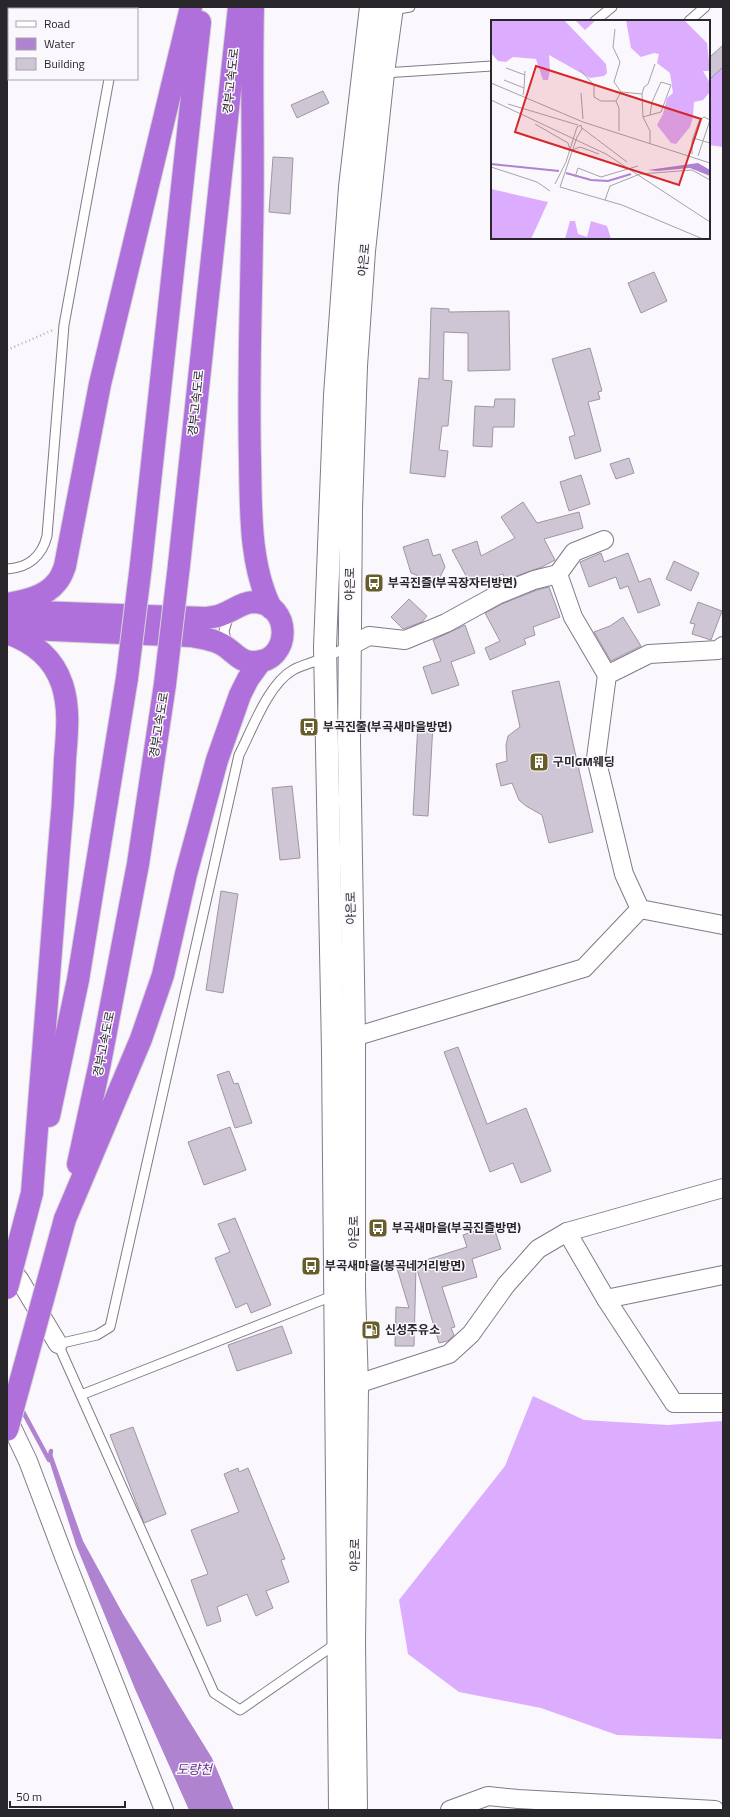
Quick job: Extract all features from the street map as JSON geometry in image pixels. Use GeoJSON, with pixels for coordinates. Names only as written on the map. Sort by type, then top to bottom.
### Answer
{"type":"FeatureCollection","features":[{"type":"Feature","properties":{"kind":"highway"},"geometry":{"type":"LineString","coordinates":[[7,604],[38,596],[50,590],[58,582],[65,566],[100,384],[191,7]]}},
{"type":"Feature","properties":{"kind":"highway"},"geometry":{"type":"LineString","coordinates":[[7,1288],[32,1193],[78,980],[127,678],[141,565],[201,7]]}},
{"type":"Feature","properties":{"kind":"highway","name":"경부고속도로"},"geometry":{"type":"LineString","coordinates":[[7,1430],[65,1220],[100,1063],[132,895],[165,684],[238,7]]}},
{"type":"Feature","properties":{"kind":"highway"},"geometry":{"type":"LineString","coordinates":[[7,628],[191,636],[220,644],[229,649],[235,656],[252,662],[261,661],[276,653],[281,645],[283,637],[281,620],[271,608],[262,588],[256,563],[250,500],[248,394],[252,232],[253,7]]}},
{"type":"Feature","properties":{"kind":"highway"},"geometry":{"type":"LineString","coordinates":[[7,611],[191,618],[221,615],[234,610],[241,605],[252,602],[264,604],[271,608]]}},
{"type":"Feature","properties":{"kind":"highway"},"geometry":{"type":"LineString","coordinates":[[7,633],[36,648],[47,657],[54,666],[62,684],[66,702],[67,730],[63,804],[32,1193]]}},
{"type":"Feature","properties":{"kind":"highway"},"geometry":{"type":"LineString","coordinates":[[65,1220],[143,1032],[163,975],[188,867],[217,760],[240,695],[248,679],[261,661]]}},
{"type":"Feature","properties":{"kind":"main road","name":"야은로"},"geometry":{"type":"LineString","coordinates":[[340,1810],[333,1052],[325,657],[336,387],[350,187],[370,7]]}},
{"type":"Feature","properties":{"kind":"main road","name":"야은로"},"geometry":{"type":"LineString","coordinates":[[356,1810],[354,1643],[357,1384],[354,1287],[354,1037],[350,646],[351,508],[356,366],[364,251],[383,73],[398,8]]}},
{"type":"Feature","properties":{"kind":"street"},"geometry":{"type":"LineString","coordinates":[[350,646],[369,636],[405,640],[446,623],[497,595],[534,580],[558,574],[574,552],[604,540]]}},
{"type":"Feature","properties":{"kind":"street"},"geometry":{"type":"LineString","coordinates":[[558,574],[574,617],[607,675],[596,758],[624,874],[640,909]]}},
{"type":"Feature","properties":{"kind":"street"},"geometry":{"type":"LineString","coordinates":[[607,675],[649,654],[718,650],[723,646]]}},
{"type":"Feature","properties":{"kind":"street"},"geometry":{"type":"LineString","coordinates":[[354,1037],[584,968],[640,909]]}},
{"type":"Feature","properties":{"kind":"street"},"geometry":{"type":"LineString","coordinates":[[640,909],[723,925]]}},
{"type":"Feature","properties":{"kind":"street"},"geometry":{"type":"LineString","coordinates":[[335,1390],[449,1354],[471,1334],[506,1285],[538,1249],[568,1232],[723,1188]]}},
{"type":"Feature","properties":{"kind":"street"},"geometry":{"type":"LineString","coordinates":[[568,1232],[606,1299],[674,1403],[723,1403]]}},
{"type":"Feature","properties":{"kind":"street"},"geometry":{"type":"LineString","coordinates":[[7,1264],[19,1279],[58,1344]]}},
{"type":"Feature","properties":{"kind":"street"},"geometry":{"type":"LineString","coordinates":[[606,1299],[723,1275]]}},
{"type":"Feature","properties":{"kind":"street"},"geometry":{"type":"LineString","coordinates":[[7,1417],[28,1461],[164,1810]]}},
{"type":"Feature","properties":{"kind":"street"},"geometry":{"type":"LineString","coordinates":[[450,1810],[488,1796],[518,1804],[715,1810]]}},
{"type":"Feature","properties":{"kind":"lane"},"geometry":{"type":"LineString","coordinates":[[597,20],[612,7]]}},
{"type":"Feature","properties":{"kind":"lane"},"geometry":{"type":"LineString","coordinates":[[690,20],[705,7]]}},
{"type":"Feature","properties":{"kind":"lane"},"geometry":{"type":"LineString","coordinates":[[383,73],[491,66]]}},
{"type":"Feature","properties":{"kind":"lane"},"geometry":{"type":"LineString","coordinates":[[7,569],[24,566],[35,559],[45,543],[47,536],[64,325],[109,80]]}},
{"type":"Feature","properties":{"kind":"lane"},"geometry":{"type":"LineString","coordinates":[[229,649],[224,630],[227,619],[234,610]]}},
{"type":"Feature","properties":{"kind":"lane"},"geometry":{"type":"LineString","coordinates":[[338,1642],[240,1710],[214,1693],[58,1344],[97,1335],[110,1327],[239,755],[262,708],[282,678],[298,667],[350,646]]}},
{"type":"Feature","properties":{"kind":"lane"},"geometry":{"type":"LineString","coordinates":[[81,1395],[335,1295]]}},
{"type":"Feature","properties":{"kind":"path"},"geometry":{"type":"LineString","coordinates":[[7,350],[64,325]]}},
{"type":"Feature","properties":{"kind":"shaded area"},"geometry":{"type":"Polygon","coordinates":[[[723,48],[723,147],[710,145],[710,56],[723,48]]]}},
{"type":"Feature","properties":{"kind":"shaded area"},"geometry":{"type":"Polygon","coordinates":[[[533,1396],[584,1420],[668,1425],[723,1421],[723,1739],[617,1735],[541,1708],[459,1692],[408,1654],[399,1600],[505,1466],[533,1396]]]}},
{"type":"Feature","properties":{"kind":"water","name":"도량천"},"geometry":{"type":"Polygon","coordinates":[[[51,1451],[83,1541],[123,1614],[212,1758],[234,1810],[189,1810],[135,1689],[76,1545],[49,1460],[51,1451]]]}},
{"type":"Feature","properties":{"kind":"building"},"geometry":{"type":"Polygon","coordinates":[[[723,45],[723,67],[710,79],[710,57],[723,45]]]}},
{"type":"Feature","properties":{"kind":"building"},"geometry":{"type":"Polygon","coordinates":[[[323,91],[329,103],[297,118],[291,105],[323,91]]]}},
{"type":"Feature","properties":{"kind":"building"},"geometry":{"type":"Polygon","coordinates":[[[273,157],[293,158],[290,214],[269,212],[273,157]]]}},
{"type":"Feature","properties":{"kind":"building"},"geometry":{"type":"Polygon","coordinates":[[[654,272],[667,301],[641,313],[628,283],[654,272]]]}},
{"type":"Feature","properties":{"kind":"building"},"geometry":{"type":"Polygon","coordinates":[[[431,308],[449,309],[449,312],[509,311],[510,370],[468,371],[468,333],[444,332],[443,380],[452,381],[448,426],[442,426],[439,450],[448,451],[445,477],[410,473],[419,378],[429,379],[431,308]]]}},
{"type":"Feature","properties":{"kind":"building"},"geometry":{"type":"Polygon","coordinates":[[[590,348],[602,391],[598,392],[600,399],[588,402],[601,451],[575,459],[569,437],[575,435],[552,359],[590,348]]]}},
{"type":"Feature","properties":{"kind":"building"},"geometry":{"type":"Polygon","coordinates":[[[495,399],[515,399],[514,427],[493,427],[492,447],[473,446],[475,406],[494,407],[495,399]]]}},
{"type":"Feature","properties":{"kind":"building"},"geometry":{"type":"Polygon","coordinates":[[[629,458],[634,473],[616,479],[610,464],[629,458]]]}},
{"type":"Feature","properties":{"kind":"building"},"geometry":{"type":"Polygon","coordinates":[[[581,475],[590,504],[569,511],[560,482],[581,475]]]}},
{"type":"Feature","properties":{"kind":"building"},"geometry":{"type":"Polygon","coordinates":[[[523,502],[537,523],[579,512],[583,528],[544,539],[555,560],[542,567],[505,580],[503,574],[471,585],[452,550],[477,541],[481,556],[515,538],[501,517],[523,502]]]}},
{"type":"Feature","properties":{"kind":"building"},"geometry":{"type":"Polygon","coordinates":[[[428,539],[433,556],[440,554],[445,567],[437,583],[411,573],[403,547],[428,539]]]}},
{"type":"Feature","properties":{"kind":"building"},"geometry":{"type":"Polygon","coordinates":[[[601,553],[604,562],[628,553],[639,582],[650,578],[660,605],[638,613],[628,586],[620,589],[616,577],[589,587],[580,562],[601,553]]]}},
{"type":"Feature","properties":{"kind":"building"},"geometry":{"type":"Polygon","coordinates":[[[674,561],[699,573],[691,591],[666,579],[674,561]]]}},
{"type":"Feature","properties":{"kind":"building"},"geometry":{"type":"Polygon","coordinates":[[[549,587],[560,617],[533,627],[535,635],[524,639],[526,644],[490,660],[485,648],[500,641],[485,613],[502,604],[537,590],[549,587]]]}},
{"type":"Feature","properties":{"kind":"building"},"geometry":{"type":"Polygon","coordinates":[[[409,599],[427,616],[422,622],[403,629],[391,617],[409,599]]]}},
{"type":"Feature","properties":{"kind":"building"},"geometry":{"type":"Polygon","coordinates":[[[698,602],[722,611],[711,640],[692,634],[695,624],[690,623],[698,602]]]}},
{"type":"Feature","properties":{"kind":"building"},"geometry":{"type":"Polygon","coordinates":[[[623,617],[641,646],[611,661],[594,632],[610,626],[623,617]]]}},
{"type":"Feature","properties":{"kind":"building"},"geometry":{"type":"Polygon","coordinates":[[[465,625],[475,653],[451,662],[459,685],[432,694],[423,667],[441,661],[433,640],[465,625]]]}},
{"type":"Feature","properties":{"kind":"building","name":"구미GM웨딩"},"geometry":{"type":"Polygon","coordinates":[[[559,681],[593,832],[549,843],[542,815],[526,806],[519,800],[512,783],[501,786],[496,764],[507,761],[506,745],[508,736],[520,727],[512,691],[559,681]]]}},
{"type":"Feature","properties":{"kind":"building"},"geometry":{"type":"Polygon","coordinates":[[[418,723],[433,724],[428,816],[413,815],[418,723]]]}},
{"type":"Feature","properties":{"kind":"building"},"geometry":{"type":"Polygon","coordinates":[[[292,786],[300,858],[280,860],[272,788],[292,786]]]}},
{"type":"Feature","properties":{"kind":"building"},"geometry":{"type":"Polygon","coordinates":[[[221,891],[238,894],[223,993],[206,990],[221,891]]]}},
{"type":"Feature","properties":{"kind":"building"},"geometry":{"type":"Polygon","coordinates":[[[458,1047],[487,1124],[526,1108],[551,1171],[521,1183],[513,1163],[490,1172],[444,1052],[458,1047]]]}},
{"type":"Feature","properties":{"kind":"building"},"geometry":{"type":"Polygon","coordinates":[[[229,1071],[234,1084],[238,1083],[252,1123],[235,1128],[217,1075],[229,1071]]]}},
{"type":"Feature","properties":{"kind":"building"},"geometry":{"type":"Polygon","coordinates":[[[230,1127],[246,1170],[204,1185],[188,1142],[230,1127]]]}},
{"type":"Feature","properties":{"kind":"building"},"geometry":{"type":"Polygon","coordinates":[[[235,1218],[271,1305],[251,1313],[247,1303],[236,1308],[215,1258],[230,1252],[218,1224],[235,1218]]]}},
{"type":"Feature","properties":{"kind":"building"},"geometry":{"type":"Polygon","coordinates":[[[493,1225],[501,1249],[472,1259],[477,1277],[442,1287],[455,1327],[451,1328],[454,1335],[448,1341],[439,1343],[416,1266],[414,1346],[395,1346],[396,1307],[409,1308],[396,1265],[416,1259],[416,1263],[467,1247],[463,1235],[493,1225]]]}},
{"type":"Feature","properties":{"kind":"building"},"geometry":{"type":"Polygon","coordinates":[[[282,1326],[292,1353],[237,1371],[228,1345],[282,1326]]]}},
{"type":"Feature","properties":{"kind":"building"},"geometry":{"type":"Polygon","coordinates":[[[133,1427],[166,1514],[144,1523],[110,1435],[133,1427]]]}},
{"type":"Feature","properties":{"kind":"building"},"geometry":{"type":"Polygon","coordinates":[[[238,1468],[239,1472],[248,1468],[285,1559],[281,1560],[289,1582],[266,1591],[273,1608],[256,1616],[247,1594],[217,1607],[221,1621],[207,1626],[191,1580],[208,1574],[191,1530],[239,1512],[224,1474],[238,1468]]]}},
{"type":"Feature","properties":{"kind":"waterway"},"geometry":{"type":"LineString","coordinates":[[21,1408],[49,1460],[51,1451]]}},
{"type":"Feature","properties":{"kind":"place","name":"부곡진즐(부곡장자터방면)"},"geometry":{"type":"Point","coordinates":[374,583]}},
{"type":"Feature","properties":{"kind":"place","name":"부곡진줄(부곡새마을방면)"},"geometry":{"type":"Point","coordinates":[309,727]}},
{"type":"Feature","properties":{"kind":"place","name":"구미GM웨딩"},"geometry":{"type":"Point","coordinates":[539,762]}},
{"type":"Feature","properties":{"kind":"place","name":"부곡새마을(부곡진즐방면)"},"geometry":{"type":"Point","coordinates":[378,1228]}},
{"type":"Feature","properties":{"kind":"place","name":"부곡새마을(봉곡네거리방면)"},"geometry":{"type":"Point","coordinates":[311,1266]}},
{"type":"Feature","properties":{"kind":"place","name":"신성주유소"},"geometry":{"type":"Point","coordinates":[371,1330]}}]}
